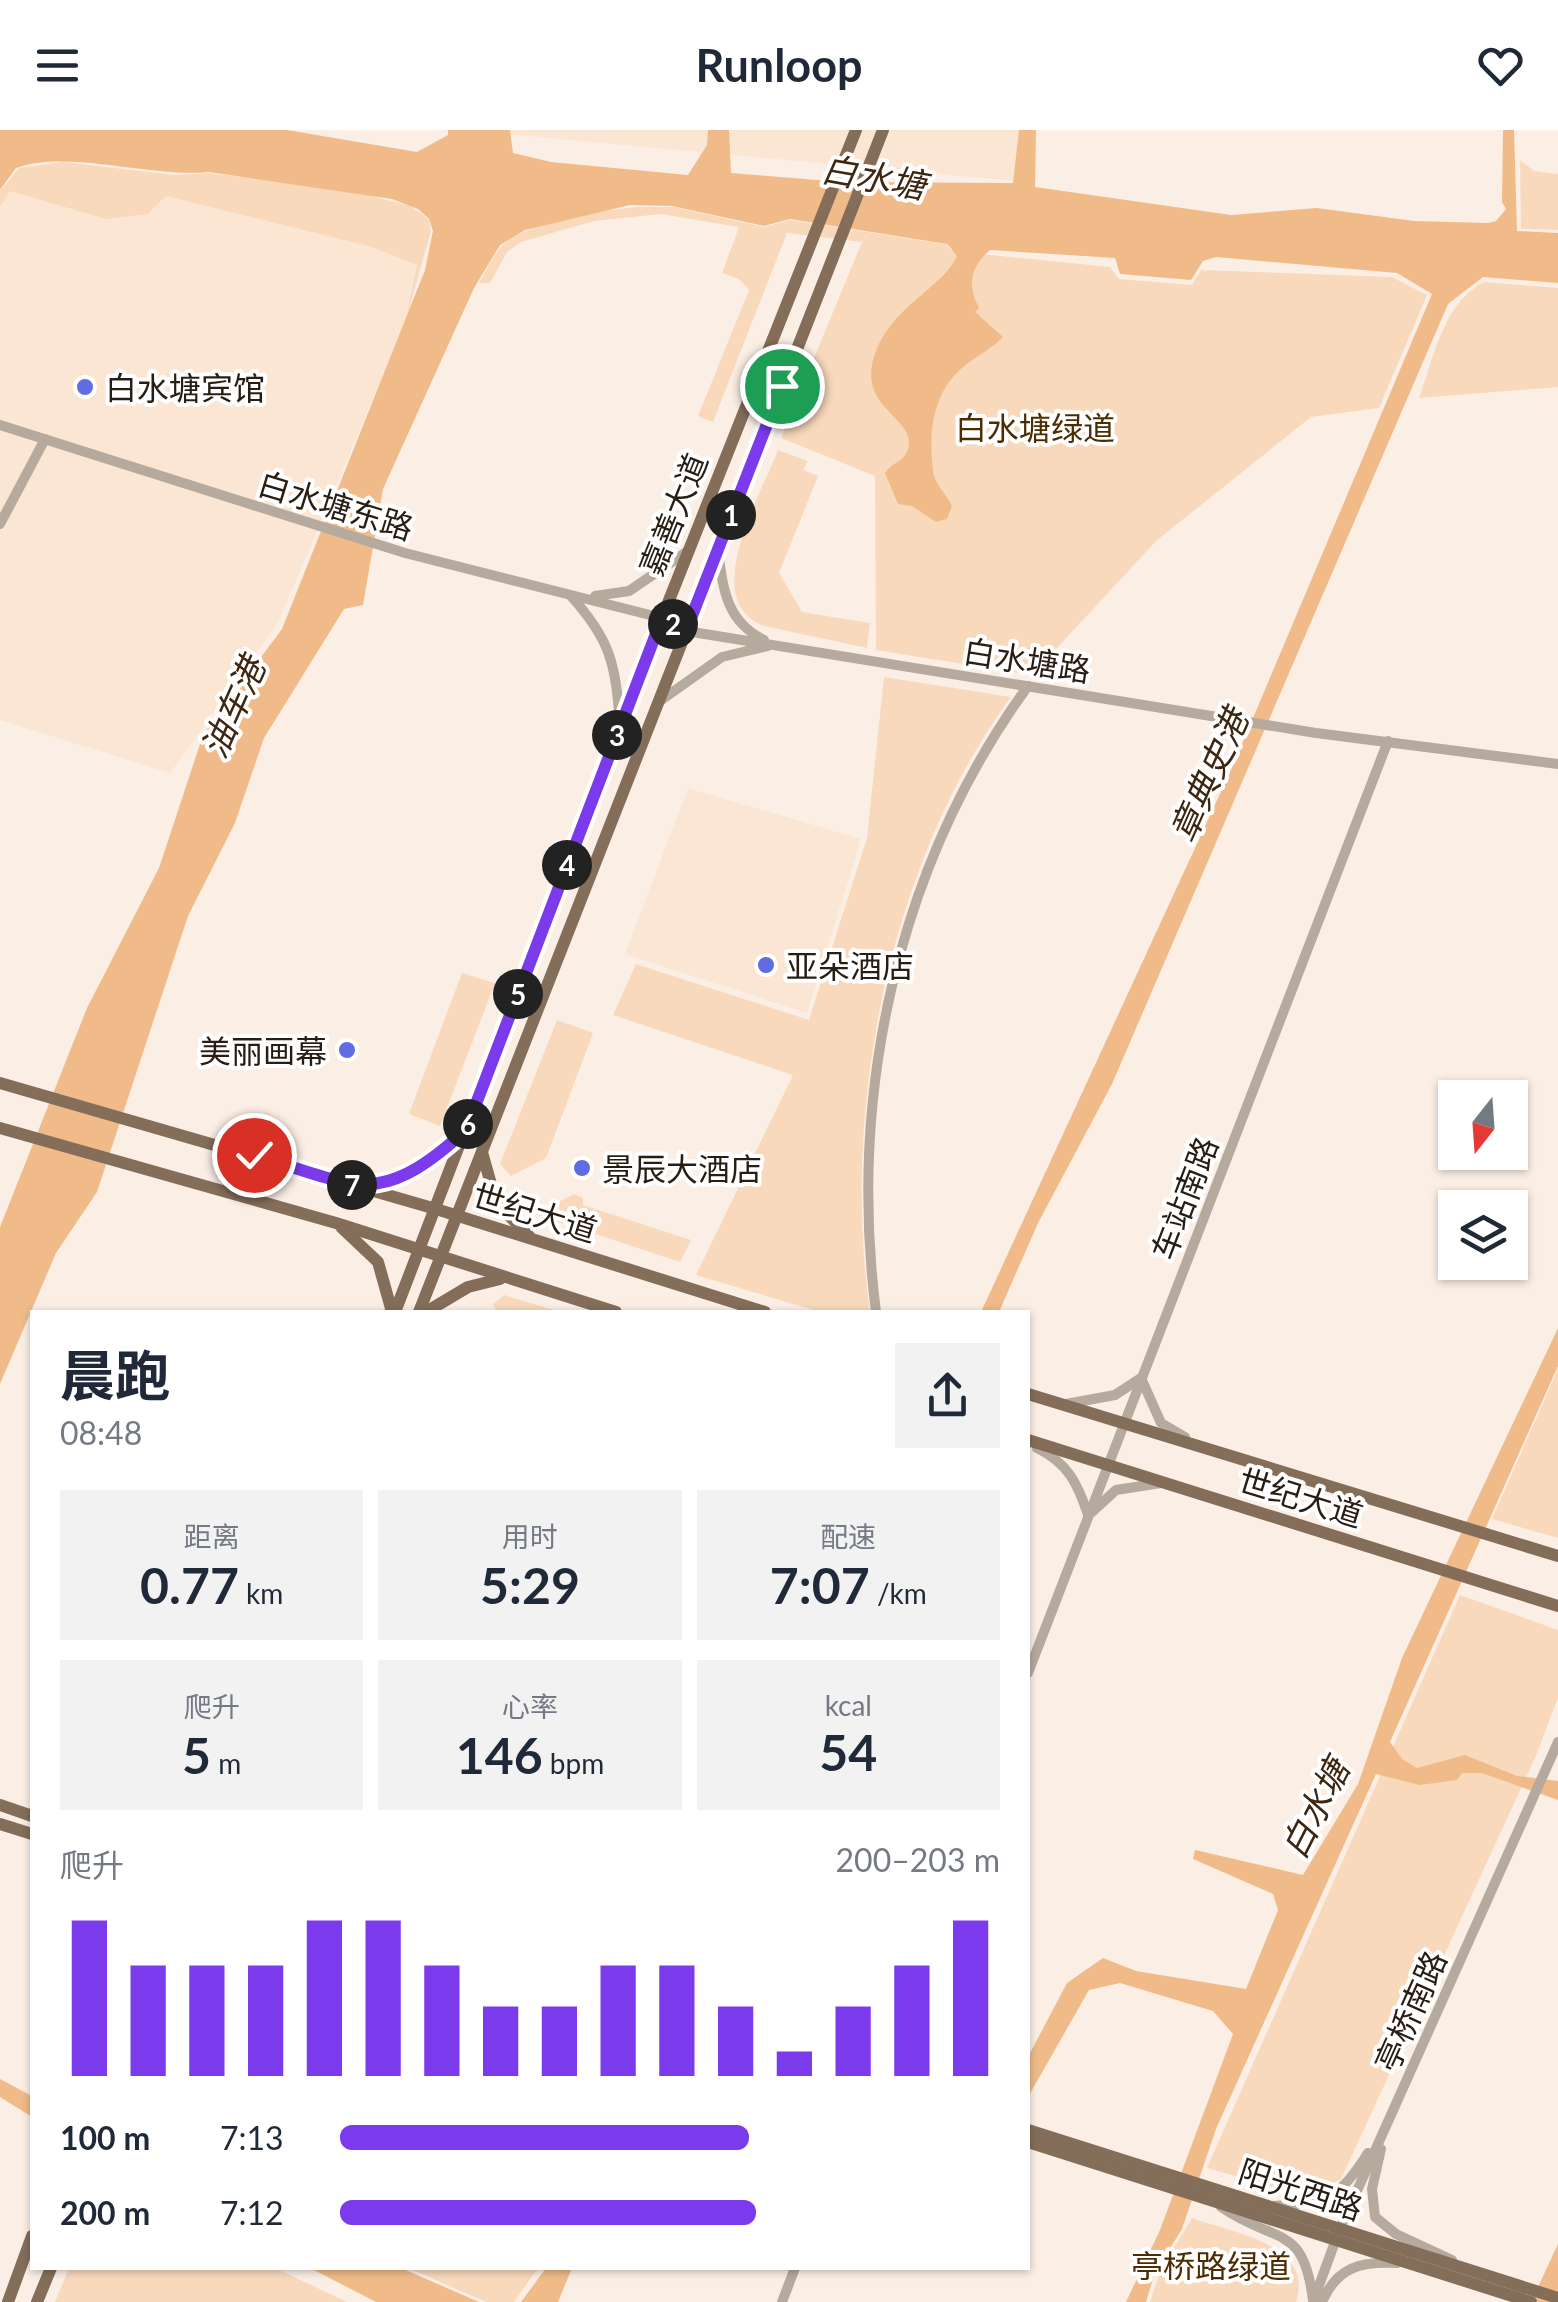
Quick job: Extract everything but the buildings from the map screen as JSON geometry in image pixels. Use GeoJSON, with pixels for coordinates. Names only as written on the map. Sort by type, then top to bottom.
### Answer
{"type":"FeatureCollection","features":[{"type":"Feature","properties":{"kind":"main road","name":"嘉善大道"},"geometry":{"type":"LineString","coordinates":[[394,1310],[856,130]]}},
{"type":"Feature","properties":{"kind":"main road","name":"嘉善大道"},"geometry":{"type":"LineString","coordinates":[[423,1310],[455,1216],[882,130]]}},
{"type":"Feature","properties":{"kind":"main road","name":"世纪大道"},"geometry":{"type":"LineString","coordinates":[[0,1083],[436,1209],[759,1310]]}},
{"type":"Feature","properties":{"kind":"main road"},"geometry":{"type":"LineString","coordinates":[[6,1130],[336,1223],[609,1310]]}},
{"type":"Feature","properties":{"kind":"main road"},"geometry":{"type":"LineString","coordinates":[[360,1187],[402,1179],[434,1160],[466,1130]]}},
{"type":"Feature","properties":{"kind":"main road"},"geometry":{"type":"LineString","coordinates":[[482,1149],[496,1202],[535,1241]]}},
{"type":"Feature","properties":{"kind":"main road"},"geometry":{"type":"LineString","coordinates":[[336,1223],[378,1262],[392,1310]]}},
{"type":"Feature","properties":{"kind":"main road"},"geometry":{"type":"LineString","coordinates":[[426,1310],[468,1286],[504,1278]]}},
{"type":"Feature","properties":{"kind":"main road","name":"世纪大道"},"geometry":{"type":"LineString","coordinates":[[1030,1395],[1558,1556]]}},
{"type":"Feature","properties":{"kind":"main road","name":"世纪大道"},"geometry":{"type":"LineString","coordinates":[[1030,1443],[1543,1601],[1558,1609]]}},
{"type":"Feature","properties":{"kind":"main road"},"geometry":{"type":"LineString","coordinates":[[0,1806],[30,1815]]}},
{"type":"Feature","properties":{"kind":"main road"},"geometry":{"type":"LineString","coordinates":[[0,1824],[30,1833]]}},
{"type":"Feature","properties":{"kind":"main road","name":"阳光西路"},"geometry":{"type":"LineString","coordinates":[[1030,2131],[1158,2178]]}},
{"type":"Feature","properties":{"kind":"main road","name":"阳光西路"},"geometry":{"type":"LineString","coordinates":[[1030,2143],[1158,2178],[1337,2236],[1406,2263],[1527,2296],[1558,2298]]}},
{"type":"Feature","properties":{"kind":"main road","name":"阳光西路"},"geometry":{"type":"LineString","coordinates":[[1214,2196],[1272,2206],[1337,2236],[1465,2269],[1527,2296]]}},
{"type":"Feature","properties":{"kind":"main road"},"geometry":{"type":"LineString","coordinates":[[8,2302],[30,2242]]}},
{"type":"Feature","properties":{"kind":"main road"},"geometry":{"type":"LineString","coordinates":[[38,2302],[50,2270]]}},
{"type":"Feature","properties":{"kind":"street","name":"白水塘东路"},"geometry":{"type":"LineString","coordinates":[[0,424],[404,553],[662,618]]}},
{"type":"Feature","properties":{"kind":"street"},"geometry":{"type":"LineString","coordinates":[[0,524],[45,438]]}},
{"type":"Feature","properties":{"kind":"street"},"geometry":{"type":"LineString","coordinates":[[718,550],[727,604],[742,629],[774,645]]}},
{"type":"Feature","properties":{"kind":"street"},"geometry":{"type":"LineString","coordinates":[[569,594],[606,597],[629,591],[688,551]]}},
{"type":"Feature","properties":{"kind":"street"},"geometry":{"type":"LineString","coordinates":[[569,594],[600,628],[613,657],[620,726]]}},
{"type":"Feature","properties":{"kind":"street","name":"白水塘路"},"geometry":{"type":"LineString","coordinates":[[662,618],[686,631],[1316,733],[1558,764]]}},
{"type":"Feature","properties":{"kind":"street"},"geometry":{"type":"LineString","coordinates":[[656,704],[722,658],[774,645]]}},
{"type":"Feature","properties":{"kind":"street"},"geometry":{"type":"LineString","coordinates":[[876,1310],[868,1252],[868,1156],[882,1026],[925,872],[996,730],[1028,686]]}},
{"type":"Feature","properties":{"kind":"street","name":"车站南路"},"geometry":{"type":"LineString","coordinates":[[1030,1668],[1388,741]]}},
{"type":"Feature","properties":{"kind":"street"},"geometry":{"type":"LineString","coordinates":[[1060,1404],[1116,1394],[1141,1378],[1162,1424],[1216,1452]]}},
{"type":"Feature","properties":{"kind":"street"},"geometry":{"type":"LineString","coordinates":[[1030,1443],[1065,1466],[1076,1481],[1088,1516],[1116,1490],[1162,1483]]}},
{"type":"Feature","properties":{"kind":"street","name":"亭桥南路"},"geometry":{"type":"LineString","coordinates":[[1313,2302],[1337,2236],[1558,1742]]}},
{"type":"Feature","properties":{"kind":"street"},"geometry":{"type":"LineString","coordinates":[[1272,2206],[1332,2197],[1347,2186],[1388,2123]]}},
{"type":"Feature","properties":{"kind":"street"},"geometry":{"type":"LineString","coordinates":[[1388,2123],[1372,2189],[1375,2217],[1396,2234],[1465,2269]]}},
{"type":"Feature","properties":{"kind":"street"},"geometry":{"type":"LineString","coordinates":[[1214,2196],[1244,2222],[1298,2246],[1308,2266],[1313,2302]]}},
{"type":"Feature","properties":{"kind":"street"},"geometry":{"type":"LineString","coordinates":[[1322,2302],[1330,2284],[1348,2267],[1372,2262],[1406,2263]]}},
{"type":"Feature","properties":{"kind":"street"},"geometry":{"type":"LineString","coordinates":[[782,2302],[795,2270]]}},
{"type":"Feature","properties":{"kind":"shaded area"},"geometry":{"type":"Polygon","coordinates":[[[461,130],[1029,130],[1026,182],[461,130]]]}},
{"type":"Feature","properties":{"kind":"shaded area"},"geometry":{"type":"Polygon","coordinates":[[[10,191],[148,214],[166,196],[372,247],[417,265],[405,323],[278,623],[170,773],[0,720],[0,207],[10,191]]]}},
{"type":"Feature","properties":{"kind":"shaded area"},"geometry":{"type":"Polygon","coordinates":[[[688,788],[861,839],[807,1013],[625,954],[688,788]]]}},
{"type":"Feature","properties":{"kind":"green space"},"geometry":{"type":"Polygon","coordinates":[[[1520,160],[1534,171],[1558,174],[1558,230],[1521,229],[1520,160]]]}},
{"type":"Feature","properties":{"kind":"green space"},"geometry":{"type":"Polygon","coordinates":[[[63,162],[175,175],[209,173],[352,191],[411,206],[429,220],[431,231],[405,323],[417,265],[372,247],[166,196],[148,214],[106,219],[10,191],[0,207],[0,191],[19,168],[63,162]]]}},
{"type":"Feature","properties":{"kind":"green space","name":"白水塘绿道"},"geometry":{"type":"Polygon","coordinates":[[[637,207],[674,207],[764,227],[790,220],[945,244],[952,251],[1110,267],[1119,279],[1192,285],[1201,270],[1392,277],[1427,295],[1379,408],[1311,417],[1156,541],[1032,675],[876,650],[875,476],[781,438],[862,242],[787,233],[713,422],[698,416],[749,290],[739,279],[722,273],[739,227],[661,214],[594,221],[521,242],[507,252],[490,283],[479,283],[497,252],[517,235],[568,218],[637,207]]]}},
{"type":"Feature","properties":{"kind":"green space"},"geometry":{"type":"Polygon","coordinates":[[[1484,282],[1558,288],[1558,387],[1419,398],[1449,317],[1470,291],[1484,282]]]}},
{"type":"Feature","properties":{"kind":"green space"},"geometry":{"type":"Polygon","coordinates":[[[778,450],[808,461],[803,470],[818,476],[779,573],[802,612],[870,623],[867,648],[764,626],[745,613],[736,595],[739,546],[778,450]]]}},
{"type":"Feature","properties":{"kind":"green space"},"geometry":{"type":"Polygon","coordinates":[[[884,677],[1011,697],[968,763],[933,835],[905,912],[884,991],[869,1073],[862,1154],[863,1234],[870,1310],[813,1310],[696,1275],[793,1075],[613,1015],[636,964],[809,1020],[867,838],[884,677]]]}},
{"type":"Feature","properties":{"kind":"green space"},"geometry":{"type":"Polygon","coordinates":[[[462,973],[495,983],[440,1126],[409,1114],[462,973]]]}},
{"type":"Feature","properties":{"kind":"green space"},"geometry":{"type":"Polygon","coordinates":[[[557,1020],[593,1033],[546,1158],[511,1176],[500,1164],[557,1020]]]}},
{"type":"Feature","properties":{"kind":"green space"},"geometry":{"type":"Polygon","coordinates":[[[574,1194],[583,1198],[583,1205],[691,1240],[680,1262],[535,1214],[574,1194]]]}},
{"type":"Feature","properties":{"kind":"green space"},"geometry":{"type":"Polygon","coordinates":[[[504,1295],[553,1310],[496,1310],[493,1304],[504,1295]]]}},
{"type":"Feature","properties":{"kind":"green space"},"geometry":{"type":"Polygon","coordinates":[[[1558,1369],[1558,1538],[1492,1519],[1558,1369]]]}},
{"type":"Feature","properties":{"kind":"green space","name":"亭桥路绿道"},"geometry":{"type":"Polygon","coordinates":[[[1460,1595],[1558,1630],[1558,1698],[1535,1758],[1341,2179],[1307,2196],[1207,2168],[1460,1595]]]}},
{"type":"Feature","properties":{"kind":"green space","name":"亭桥路绿道"},"geometry":{"type":"Polygon","coordinates":[[[1192,2218],[1248,2236],[1282,2254],[1294,2267],[1299,2282],[1296,2302],[1150,2302],[1160,2271],[1192,2218]]]}},
{"type":"Feature","properties":{"kind":"green space"},"geometry":{"type":"Polygon","coordinates":[[[68,2270],[279,2270],[347,2302],[55,2302],[68,2270]]]}},
{"type":"Feature","properties":{"kind":"green space"},"geometry":{"type":"Polygon","coordinates":[[[413,2270],[537,2270],[514,2302],[486,2302],[413,2270]]]}},
{"type":"Feature","properties":{"kind":"water","name":"油车港"},"geometry":{"type":"Polygon","coordinates":[[[0,130],[287,130],[417,152],[448,135],[448,130],[510,130],[513,153],[551,162],[688,175],[707,145],[708,130],[729,130],[731,173],[842,182],[1013,183],[1019,130],[1036,130],[1035,187],[1231,215],[1317,208],[1414,221],[1488,223],[1496,221],[1506,209],[1502,202],[1503,130],[1514,130],[1517,231],[1558,233],[1558,283],[1483,277],[1448,304],[1112,1084],[1038,1223],[1000,1310],[982,1310],[1231,770],[1432,294],[1397,273],[1216,257],[1203,261],[1191,280],[1120,274],[1115,258],[990,250],[972,277],[979,308],[975,312],[1003,337],[962,368],[938,403],[932,429],[933,471],[952,506],[947,519],[936,522],[912,506],[898,504],[885,473],[905,455],[909,440],[881,402],[871,375],[874,357],[891,325],[941,278],[957,256],[947,244],[790,219],[764,226],[672,206],[630,205],[525,230],[500,245],[474,288],[383,489],[363,605],[344,609],[264,738],[235,823],[188,916],[97,1192],[56,1253],[0,1384],[0,1227],[87,1008],[159,868],[203,735],[282,629],[425,270],[433,231],[429,219],[418,209],[392,199],[209,172],[60,161],[16,168],[0,190],[0,130]]]}},
{"type":"Feature","properties":{"kind":"water"},"geometry":{"type":"Polygon","coordinates":[[[1558,1328],[1558,1366],[1390,1742],[1402,1759],[1417,1768],[1465,1755],[1517,1776],[1558,1781],[1558,1800],[1482,1773],[1462,1773],[1457,1780],[1420,1785],[1376,1774],[1216,2129],[1182,2229],[1155,2272],[1146,2302],[1126,2302],[1160,2230],[1233,2034],[1213,2011],[1120,1983],[1089,1990],[1030,2093],[1030,2053],[1067,1983],[1103,1958],[1136,1971],[1246,1989],[1278,1910],[1273,1894],[1193,1859],[1195,1850],[1303,1875],[1358,1784],[1402,1658],[1558,1328]]]}},
{"type":"Feature","properties":{"kind":"water"},"geometry":{"type":"Polygon","coordinates":[[[0,2079],[30,2095],[30,2116],[0,2097],[0,2079]]]}},
{"type":"Feature","properties":{"kind":"water"},"geometry":{"type":"Polygon","coordinates":[[[1558,2244],[1558,2291],[1553,2302],[1531,2302],[1558,2244]]]}},
{"type":"Feature","properties":{"kind":"water"},"geometry":{"type":"Polygon","coordinates":[[[314,2270],[406,2270],[479,2302],[376,2302],[314,2270]]]}},
{"type":"Feature","properties":{"kind":"water"},"geometry":{"type":"Polygon","coordinates":[[[545,2270],[571,2270],[558,2302],[521,2302],[545,2270]]]}},
{"type":"Feature","properties":{"kind":"place","name":"白水塘宾馆"},"geometry":{"type":"Point","coordinates":[85,387]}},
{"type":"Feature","properties":{"kind":"place","name":"亚朵酒店"},"geometry":{"type":"Point","coordinates":[766,965]}},
{"type":"Feature","properties":{"kind":"place","name":"美丽画幕"},"geometry":{"type":"Point","coordinates":[347,1050]}},
{"type":"Feature","properties":{"kind":"place","name":"景辰大酒店"},"geometry":{"type":"Point","coordinates":[582,1168]}},
{"type":"Feature","properties":{"kind":"route"},"geometry":{"type":"LineString","coordinates":[[254,1155],[360,1187],[402,1179],[434,1160],[466,1130],[662,618],[686,631],[782,386]]}},
{"type":"Feature","properties":{"kind":"water label","name":"白水塘"},"geometry":{"type":"Point","coordinates":[874,176]}},
{"type":"Feature","properties":{"kind":"water label","name":"章典史港"},"geometry":{"type":"Point","coordinates":[1208,775]}},
{"type":"Feature","properties":{"kind":"water label","name":"白水塘"},"geometry":{"type":"Point","coordinates":[1314,1808]}}]}
